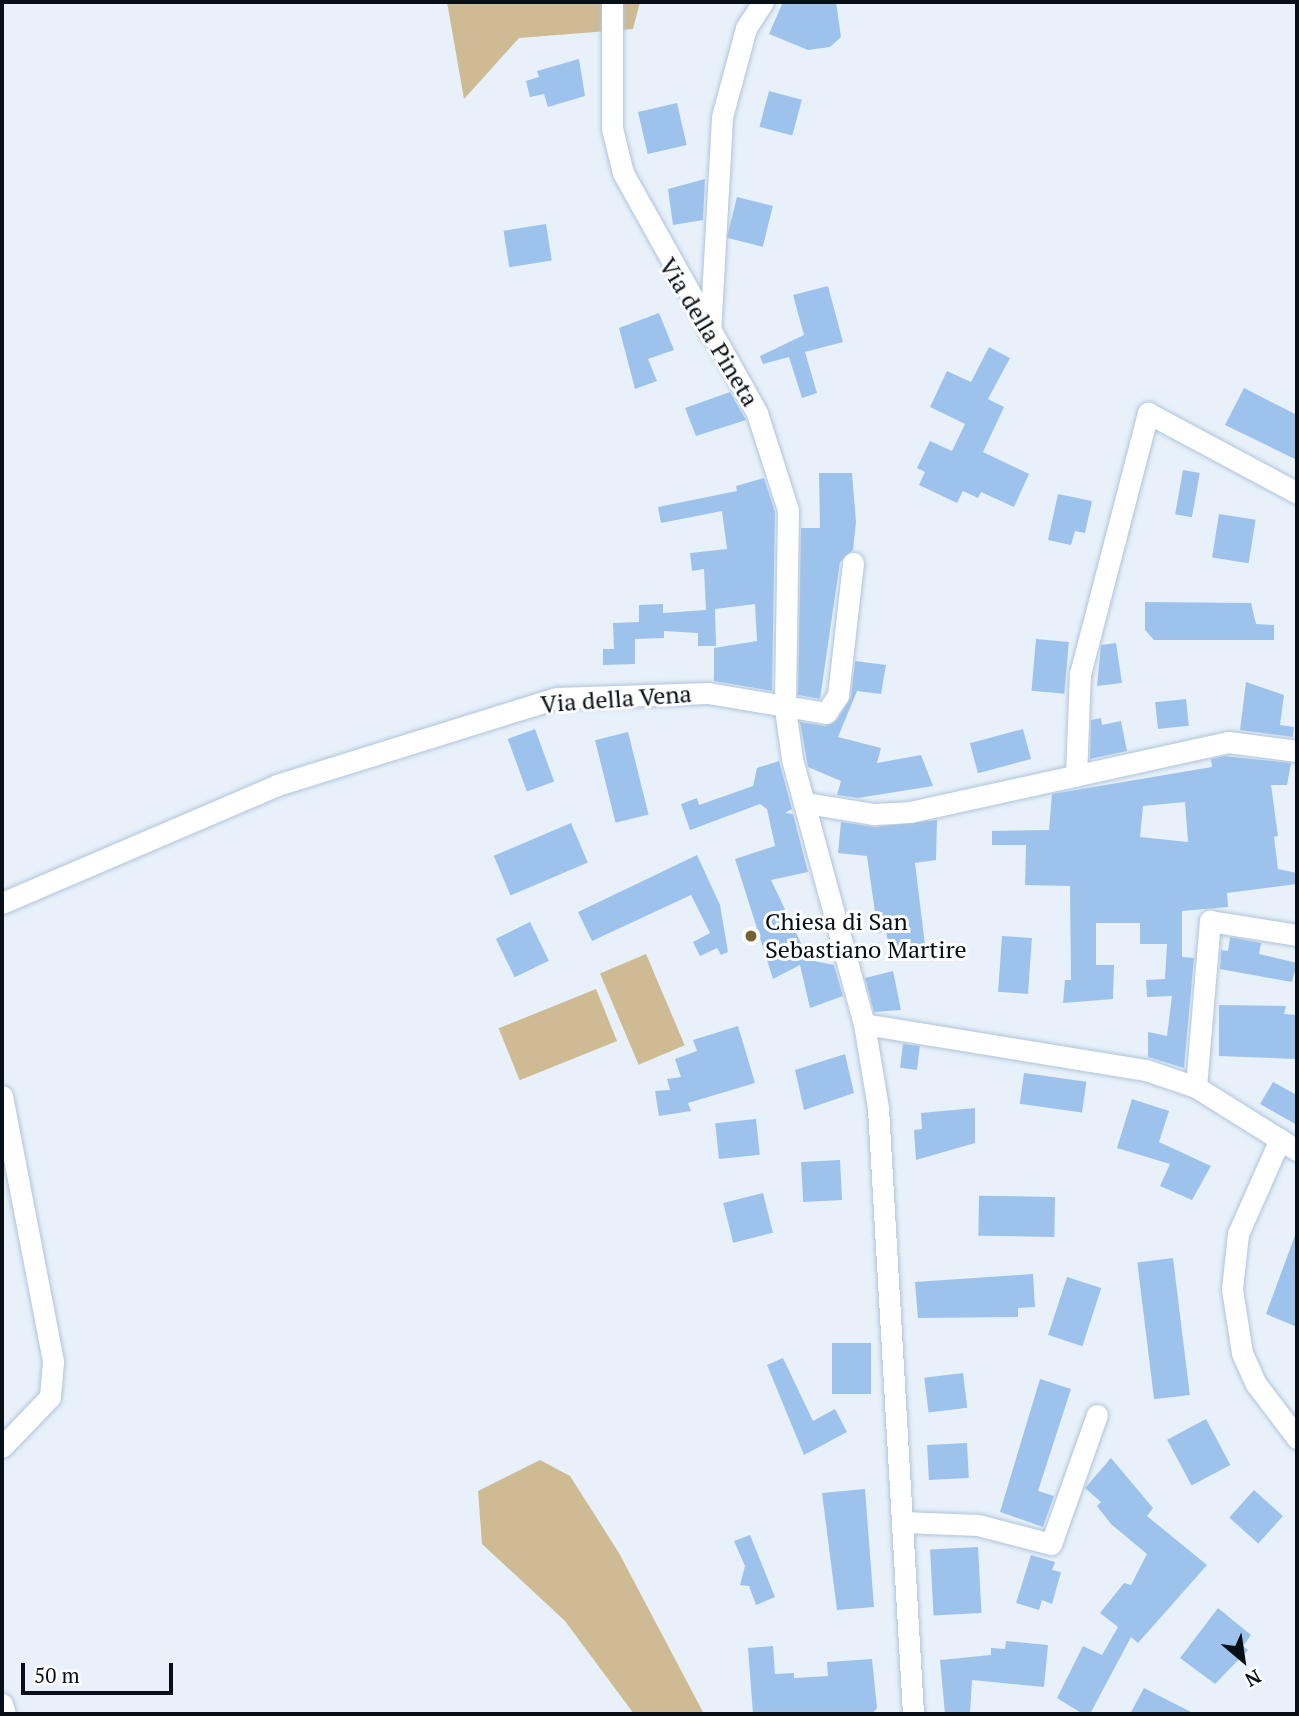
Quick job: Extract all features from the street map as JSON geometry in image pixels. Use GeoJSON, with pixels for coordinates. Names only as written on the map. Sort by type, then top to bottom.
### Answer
{"type":"FeatureCollection","features":[{"type":"Feature","properties":{"kind":"street","name":"Via della Pineta"},"geometry":{"type":"LineString","coordinates":[[612,2],[612,128],[623,173],[757,413],[788,510],[785,709],[806,803],[864,1024],[886,1196],[913,1714]]}},
{"type":"Feature","properties":{"kind":"street"},"geometry":{"type":"LineString","coordinates":[[710,332],[722,117],[746,29],[763,2]]}},
{"type":"Feature","properties":{"kind":"street"},"geometry":{"type":"LineString","coordinates":[[1076,776],[1080,674],[1148,413],[1297,493]]}},
{"type":"Feature","properties":{"kind":"street","name":"Via della Vena"},"geometry":{"type":"LineString","coordinates":[[2,902],[277,785],[450,729],[557,698],[624,693],[708,693],[785,709],[826,713],[838,695],[853,563]]}},
{"type":"Feature","properties":{"kind":"street"},"geometry":{"type":"LineString","coordinates":[[806,803],[874,814],[910,812],[1228,742],[1297,751]]}},
{"type":"Feature","properties":{"kind":"street"},"geometry":{"type":"LineString","coordinates":[[1196,1087],[1210,921],[1297,935]]}},
{"type":"Feature","properties":{"kind":"street"},"geometry":{"type":"LineString","coordinates":[[864,1024],[1090,1058],[1196,1087],[1289,1144],[1238,1234],[1232,1289],[1242,1353],[1256,1384],[1297,1438]]}},
{"type":"Feature","properties":{"kind":"street"},"geometry":{"type":"LineString","coordinates":[[2,1096],[52,1362],[50,1397],[2,1447]]}},
{"type":"Feature","properties":{"kind":"street"},"geometry":{"type":"LineString","coordinates":[[903,1522],[978,1525],[1051,1544],[1097,1415]]}},
{"type":"Feature","properties":{"kind":"street"},"geometry":{"type":"LineString","coordinates":[[2,1704],[5,1714]]}},
{"type":"Feature","properties":{"kind":"shaded area"},"geometry":{"type":"Polygon","coordinates":[[[447,2],[640,2],[633,29],[519,38],[464,99],[447,2]]]}},
{"type":"Feature","properties":{"kind":"shaded area"},"geometry":{"type":"Polygon","coordinates":[[[646,954],[685,1045],[639,1065],[600,974],[646,954]]]}},
{"type":"Feature","properties":{"kind":"shaded area"},"geometry":{"type":"Polygon","coordinates":[[[596,989],[617,1041],[520,1080],[499,1028],[596,989]]]}},
{"type":"Feature","properties":{"kind":"shaded area"},"geometry":{"type":"Polygon","coordinates":[[[540,1460],[570,1476],[619,1553],[704,1714],[634,1714],[565,1621],[482,1544],[478,1491],[540,1460]]]}},
{"type":"Feature","properties":{"kind":"building"},"geometry":{"type":"Polygon","coordinates":[[[783,2],[836,2],[841,37],[830,47],[808,50],[769,34],[783,2]]]}},
{"type":"Feature","properties":{"kind":"building"},"geometry":{"type":"Polygon","coordinates":[[[579,59],[585,96],[548,107],[544,94],[530,97],[526,81],[539,77],[537,71],[579,59]]]}},
{"type":"Feature","properties":{"kind":"building"},"geometry":{"type":"Polygon","coordinates":[[[769,91],[802,100],[792,136],[759,127],[769,91]]]}},
{"type":"Feature","properties":{"kind":"building"},"geometry":{"type":"Polygon","coordinates":[[[677,103],[687,145],[648,154],[638,112],[677,103]]]}},
{"type":"Feature","properties":{"kind":"building"},"geometry":{"type":"Polygon","coordinates":[[[705,179],[703,220],[673,225],[668,189],[705,179]]]}},
{"type":"Feature","properties":{"kind":"building"},"geometry":{"type":"Polygon","coordinates":[[[737,197],[773,206],[763,247],[727,238],[737,197]]]}},
{"type":"Feature","properties":{"kind":"building"},"geometry":{"type":"Polygon","coordinates":[[[546,224],[552,261],[509,267],[504,231],[546,224]]]}},
{"type":"Feature","properties":{"kind":"building"},"geometry":{"type":"Polygon","coordinates":[[[828,286],[843,342],[805,352],[817,393],[802,398],[789,357],[763,364],[760,356],[804,335],[793,295],[828,286]]]}},
{"type":"Feature","properties":{"kind":"building"},"geometry":{"type":"Polygon","coordinates":[[[659,313],[674,350],[648,359],[657,381],[635,389],[619,328],[659,313]]]}},
{"type":"Feature","properties":{"kind":"building"},"geometry":{"type":"Polygon","coordinates":[[[989,347],[1010,358],[988,399],[1004,407],[983,452],[1029,474],[1014,507],[981,492],[978,498],[963,491],[957,503],[919,485],[925,472],[917,468],[930,441],[952,451],[965,424],[930,407],[947,371],[971,382],[989,347]]]}},
{"type":"Feature","properties":{"kind":"building"},"geometry":{"type":"Polygon","coordinates":[[[1244,388],[1297,415],[1297,460],[1225,425],[1244,388]]]}},
{"type":"Feature","properties":{"kind":"building"},"geometry":{"type":"Polygon","coordinates":[[[730,392],[746,420],[696,436],[685,408],[730,392]]]}},
{"type":"Feature","properties":{"kind":"building"},"geometry":{"type":"Polygon","coordinates":[[[1183,470],[1200,473],[1192,517],[1175,514],[1183,470]]]}},
{"type":"Feature","properties":{"kind":"building"},"geometry":{"type":"Polygon","coordinates":[[[819,473],[852,473],[856,522],[853,550],[840,562],[820,699],[798,695],[801,528],[820,528],[819,473]]]}},
{"type":"Feature","properties":{"kind":"building"},"geometry":{"type":"Polygon","coordinates":[[[764,478],[775,512],[772,691],[714,681],[714,648],[757,641],[755,604],[715,609],[716,646],[698,646],[698,633],[664,631],[664,638],[635,639],[635,664],[603,665],[603,649],[614,649],[613,623],[639,622],[639,605],[663,604],[663,613],[706,610],[704,569],[692,571],[690,553],[727,549],[722,511],[661,523],[658,507],[737,491],[736,486],[764,478]]]}},
{"type":"Feature","properties":{"kind":"building"},"geometry":{"type":"Polygon","coordinates":[[[1058,494],[1092,501],[1085,533],[1075,531],[1071,545],[1048,540],[1058,494]]]}},
{"type":"Feature","properties":{"kind":"building"},"geometry":{"type":"Polygon","coordinates":[[[1219,514],[1256,520],[1249,563],[1212,557],[1219,514]]]}},
{"type":"Feature","properties":{"kind":"building"},"geometry":{"type":"Polygon","coordinates":[[[1145,602],[1251,603],[1256,624],[1274,625],[1274,640],[1154,640],[1145,630],[1145,602]]]}},
{"type":"Feature","properties":{"kind":"building"},"geometry":{"type":"Polygon","coordinates":[[[1036,639],[1069,642],[1064,694],[1031,691],[1036,639]]]}},
{"type":"Feature","properties":{"kind":"building"},"geometry":{"type":"Polygon","coordinates":[[[1116,643],[1122,683],[1097,686],[1101,645],[1116,643]]]}},
{"type":"Feature","properties":{"kind":"building"},"geometry":{"type":"Polygon","coordinates":[[[855,661],[886,665],[881,694],[857,691],[838,737],[881,748],[877,763],[921,755],[933,786],[858,798],[837,795],[841,781],[808,767],[800,722],[825,726],[837,720],[851,697],[855,661]]]}},
{"type":"Feature","properties":{"kind":"building"},"geometry":{"type":"Polygon","coordinates":[[[1246,682],[1284,695],[1280,725],[1294,727],[1293,737],[1240,730],[1246,682]]]}},
{"type":"Feature","properties":{"kind":"building"},"geometry":{"type":"Polygon","coordinates":[[[1186,699],[1189,726],[1158,729],[1155,702],[1186,699]]]}},
{"type":"Feature","properties":{"kind":"building"},"geometry":{"type":"Polygon","coordinates":[[[1101,718],[1102,725],[1121,721],[1127,751],[1090,759],[1091,720],[1101,718]]]}},
{"type":"Feature","properties":{"kind":"building"},"geometry":{"type":"Polygon","coordinates":[[[535,729],[554,782],[527,792],[508,739],[535,729]]]}},
{"type":"Feature","properties":{"kind":"building"},"geometry":{"type":"Polygon","coordinates":[[[1023,729],[1031,759],[978,773],[970,743],[1023,729]]]}},
{"type":"Feature","properties":{"kind":"building"},"geometry":{"type":"Polygon","coordinates":[[[628,732],[649,814],[616,823],[595,740],[628,732]]]}},
{"type":"Feature","properties":{"kind":"building"},"geometry":{"type":"Polygon","coordinates":[[[1224,756],[1291,763],[1287,785],[1271,785],[1278,836],[1274,837],[1278,869],[1297,873],[1297,884],[1227,893],[1228,907],[1182,911],[1182,957],[1194,958],[1184,1068],[1148,1057],[1148,1032],[1167,1036],[1172,996],[1147,997],[1146,980],[1165,979],[1167,944],[1140,944],[1140,923],[1096,923],[1096,965],[1114,965],[1113,999],[1063,1003],[1065,980],[1071,980],[1070,886],[1025,885],[1026,845],[992,845],[992,831],[1049,830],[1052,794],[1212,767],[1211,759],[1224,756]],[[1185,802],[1143,806],[1140,837],[1188,842],[1185,802]]]}},
{"type":"Feature","properties":{"kind":"building"},"geometry":{"type":"Polygon","coordinates":[[[779,761],[792,809],[785,813],[793,814],[808,872],[771,880],[809,960],[834,965],[843,996],[810,1008],[800,965],[773,979],[735,859],[775,846],[767,809],[760,804],[690,830],[681,804],[697,798],[699,805],[753,786],[757,768],[779,761]]]}},
{"type":"Feature","properties":{"kind":"building"},"geometry":{"type":"Polygon","coordinates":[[[937,820],[936,860],[915,863],[925,945],[889,949],[886,931],[878,933],[867,856],[838,853],[841,822],[875,827],[937,820]]]}},
{"type":"Feature","properties":{"kind":"building"},"geometry":{"type":"Polygon","coordinates":[[[571,823],[588,863],[510,895],[494,856],[571,823]]]}},
{"type":"Feature","properties":{"kind":"building"},"geometry":{"type":"Polygon","coordinates":[[[697,855],[720,905],[728,952],[721,955],[717,948],[700,956],[693,942],[710,933],[691,895],[592,941],[578,912],[697,855]]]}},
{"type":"Feature","properties":{"kind":"building"},"geometry":{"type":"Polygon","coordinates":[[[530,922],[549,961],[515,977],[496,939],[530,922]]]}},
{"type":"Feature","properties":{"kind":"building"},"geometry":{"type":"Polygon","coordinates":[[[1002,936],[1032,938],[1028,994],[998,992],[1002,936]]]}},
{"type":"Feature","properties":{"kind":"building"},"geometry":{"type":"Polygon","coordinates":[[[1230,937],[1261,943],[1259,954],[1297,963],[1292,982],[1220,969],[1221,950],[1228,951],[1230,937]]]}},
{"type":"Feature","properties":{"kind":"building"},"geometry":{"type":"Polygon","coordinates":[[[893,971],[901,1010],[874,1012],[865,978],[893,971]]]}},
{"type":"Feature","properties":{"kind":"building"},"geometry":{"type":"Polygon","coordinates":[[[1219,1005],[1286,1006],[1284,1014],[1297,1015],[1297,1059],[1219,1056],[1219,1005]]]}},
{"type":"Feature","properties":{"kind":"building"},"geometry":{"type":"Polygon","coordinates":[[[738,1026],[755,1083],[688,1103],[691,1111],[659,1116],[655,1091],[670,1090],[667,1079],[681,1077],[675,1059],[697,1051],[693,1040],[738,1026]]]}},
{"type":"Feature","properties":{"kind":"building"},"geometry":{"type":"Polygon","coordinates":[[[903,1044],[920,1046],[917,1070],[900,1068],[903,1044]]]}},
{"type":"Feature","properties":{"kind":"building"},"geometry":{"type":"Polygon","coordinates":[[[845,1054],[854,1093],[804,1110],[795,1070],[845,1054]]]}},
{"type":"Feature","properties":{"kind":"building"},"geometry":{"type":"Polygon","coordinates":[[[1024,1073],[1086,1082],[1082,1112],[1020,1104],[1024,1073]]]}},
{"type":"Feature","properties":{"kind":"building"},"geometry":{"type":"Polygon","coordinates":[[[1273,1082],[1297,1095],[1297,1125],[1260,1104],[1273,1082]]]}},
{"type":"Feature","properties":{"kind":"building"},"geometry":{"type":"Polygon","coordinates":[[[1132,1099],[1169,1111],[1159,1142],[1211,1166],[1192,1200],[1160,1186],[1170,1164],[1117,1148],[1132,1099]]]}},
{"type":"Feature","properties":{"kind":"building"},"geometry":{"type":"Polygon","coordinates":[[[975,1108],[975,1143],[916,1160],[914,1130],[922,1129],[921,1113],[975,1108]]]}},
{"type":"Feature","properties":{"kind":"building"},"geometry":{"type":"Polygon","coordinates":[[[756,1119],[760,1155],[719,1159],[715,1123],[756,1119]]]}},
{"type":"Feature","properties":{"kind":"building"},"geometry":{"type":"Polygon","coordinates":[[[840,1160],[842,1200],[803,1202],[801,1162],[840,1160]]]}},
{"type":"Feature","properties":{"kind":"building"},"geometry":{"type":"Polygon","coordinates":[[[763,1193],[773,1233],[733,1243],[723,1203],[763,1193]]]}},
{"type":"Feature","properties":{"kind":"building"},"geometry":{"type":"Polygon","coordinates":[[[979,1196],[1055,1197],[1054,1237],[978,1236],[979,1196]]]}},
{"type":"Feature","properties":{"kind":"building"},"geometry":{"type":"Polygon","coordinates":[[[1297,1230],[1297,1327],[1266,1314],[1297,1230]]]}},
{"type":"Feature","properties":{"kind":"building"},"geometry":{"type":"Polygon","coordinates":[[[1173,1258],[1190,1395],[1154,1399],[1137,1262],[1173,1258]]]}},
{"type":"Feature","properties":{"kind":"building"},"geometry":{"type":"Polygon","coordinates":[[[1033,1274],[1035,1307],[1018,1308],[1018,1317],[918,1318],[915,1282],[1033,1274]]]}},
{"type":"Feature","properties":{"kind":"building"},"geometry":{"type":"Polygon","coordinates":[[[1067,1277],[1101,1288],[1082,1346],[1048,1335],[1067,1277]]]}},
{"type":"Feature","properties":{"kind":"building"},"geometry":{"type":"Polygon","coordinates":[[[832,1343],[871,1343],[871,1394],[832,1394],[832,1343]]]}},
{"type":"Feature","properties":{"kind":"building"},"geometry":{"type":"Polygon","coordinates":[[[783,1358],[813,1421],[835,1409],[847,1432],[804,1455],[767,1365],[783,1358]]]}},
{"type":"Feature","properties":{"kind":"building"},"geometry":{"type":"Polygon","coordinates":[[[963,1373],[967,1408],[929,1412],[924,1378],[963,1373]]]}},
{"type":"Feature","properties":{"kind":"building"},"geometry":{"type":"Polygon","coordinates":[[[1040,1379],[1071,1389],[1038,1491],[1054,1496],[1043,1527],[1000,1512],[1040,1379]]]}},
{"type":"Feature","properties":{"kind":"building"},"geometry":{"type":"Polygon","coordinates":[[[1206,1419],[1230,1465],[1192,1486],[1167,1440],[1206,1419]]]}},
{"type":"Feature","properties":{"kind":"building"},"geometry":{"type":"Polygon","coordinates":[[[967,1443],[969,1478],[929,1480],[927,1445],[967,1443]]]}},
{"type":"Feature","properties":{"kind":"building"},"geometry":{"type":"Polygon","coordinates":[[[1111,1458],[1153,1508],[1147,1516],[1207,1565],[1138,1643],[1131,1637],[1090,1714],[1083,1714],[1057,1698],[1083,1646],[1102,1655],[1118,1627],[1100,1613],[1124,1583],[1131,1585],[1147,1554],[1111,1524],[1097,1506],[1101,1502],[1085,1488],[1111,1458]]]}},
{"type":"Feature","properties":{"kind":"building"},"geometry":{"type":"Polygon","coordinates":[[[865,1489],[874,1607],[837,1610],[822,1493],[865,1489]]]}},
{"type":"Feature","properties":{"kind":"building"},"geometry":{"type":"Polygon","coordinates":[[[1254,1490],[1283,1516],[1258,1544],[1229,1517],[1254,1490]]]}},
{"type":"Feature","properties":{"kind":"building"},"geometry":{"type":"Polygon","coordinates":[[[750,1535],[775,1597],[756,1605],[749,1586],[740,1585],[745,1566],[734,1541],[750,1535]]]}},
{"type":"Feature","properties":{"kind":"building"},"geometry":{"type":"Polygon","coordinates":[[[978,1547],[981,1613],[934,1615],[930,1550],[978,1547]]]}},
{"type":"Feature","properties":{"kind":"building"},"geometry":{"type":"Polygon","coordinates":[[[1031,1555],[1055,1562],[1052,1570],[1061,1572],[1052,1604],[1042,1600],[1039,1610],[1016,1603],[1031,1555]]]}},
{"type":"Feature","properties":{"kind":"building"},"geometry":{"type":"Polygon","coordinates":[[[1218,1608],[1251,1635],[1243,1646],[1248,1650],[1215,1684],[1180,1658],[1218,1608]]]}},
{"type":"Feature","properties":{"kind":"building"},"geometry":{"type":"Polygon","coordinates":[[[1006,1641],[1048,1645],[1044,1687],[972,1680],[970,1714],[945,1714],[940,1660],[991,1655],[991,1648],[1005,1649],[1006,1641]]]}},
{"type":"Feature","properties":{"kind":"building"},"geometry":{"type":"Polygon","coordinates":[[[773,1646],[775,1674],[794,1673],[794,1678],[828,1676],[827,1662],[872,1659],[877,1708],[872,1714],[753,1714],[748,1648],[773,1646]]]}},
{"type":"Feature","properties":{"kind":"building"},"geometry":{"type":"Polygon","coordinates":[[[1144,1688],[1195,1714],[1130,1714],[1144,1688]]]}},
{"type":"Feature","properties":{"kind":"place","name":"Chiesa di San Sebastiano Martire"},"geometry":{"type":"Point","coordinates":[751,936]}}]}
